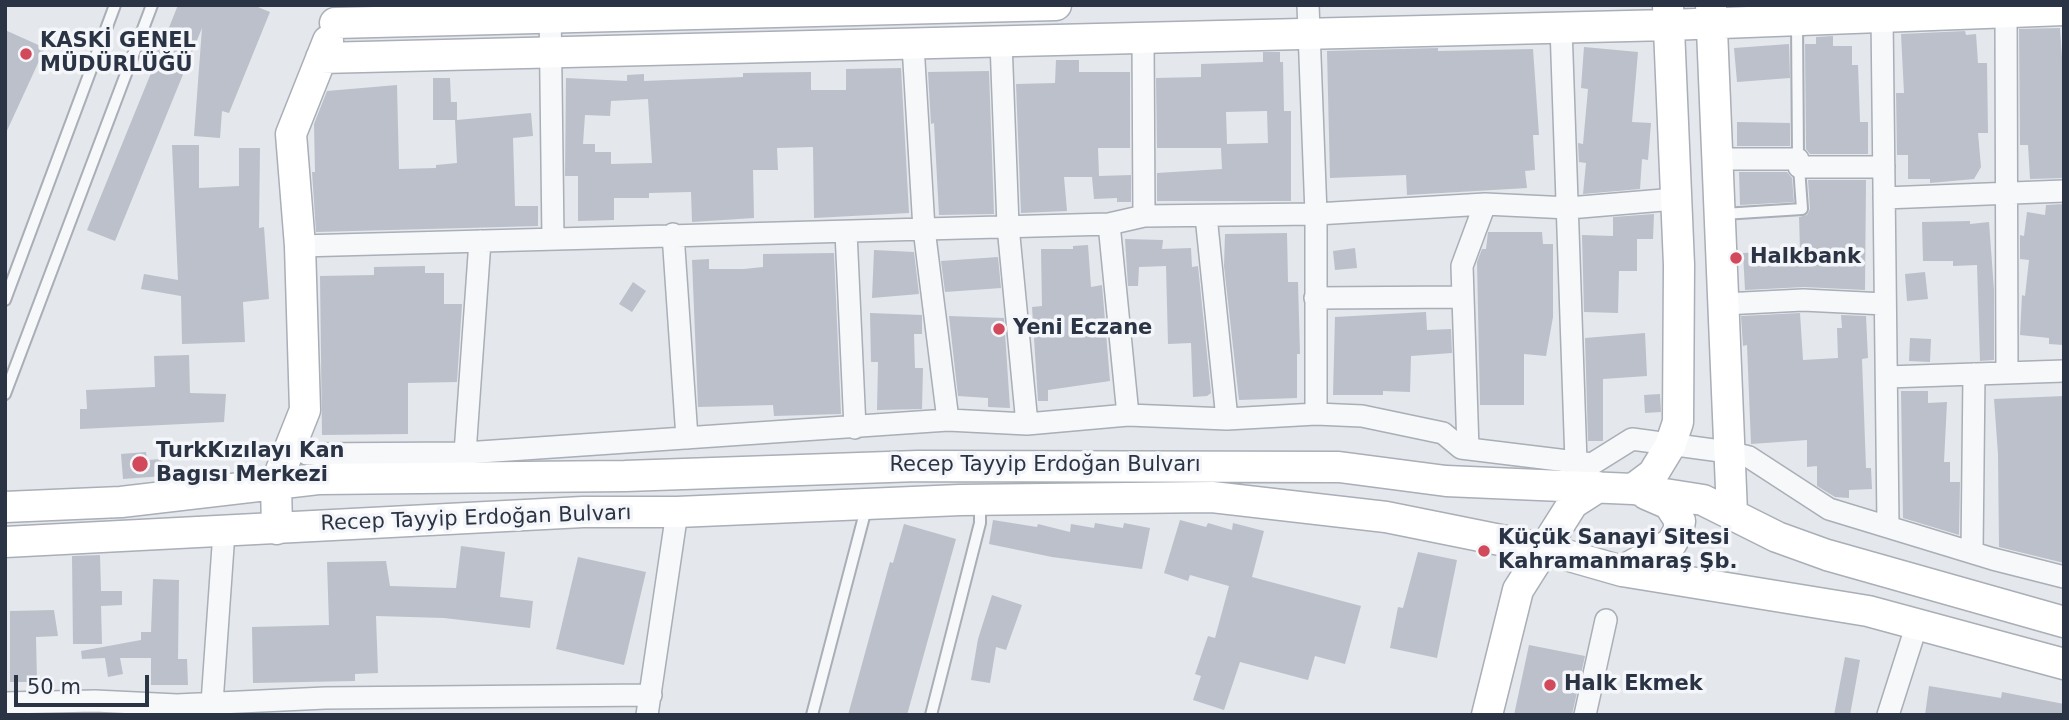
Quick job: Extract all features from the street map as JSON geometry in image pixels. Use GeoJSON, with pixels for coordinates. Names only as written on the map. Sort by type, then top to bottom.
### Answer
{"type":"FeatureCollection","features":[{"type":"Feature","properties":{"kind":"main road"},"geometry":{"type":"LineString","coordinates":[[338,523],[312,466],[305,410],[300,246],[291,134],[339,14],[1056,5]]}},
{"type":"Feature","properties":{"kind":"main road"},"geometry":{"type":"LineString","coordinates":[[321,58],[553,55],[1143,38],[1310,19],[1561,27],[1668,15],[1712,14],[1797,19],[2064,9]]}},
{"type":"Feature","properties":{"kind":"main road"},"geometry":{"type":"LineString","coordinates":[[1712,14],[1732,513]]}},
{"type":"Feature","properties":{"kind":"main road"},"geometry":{"type":"LineString","coordinates":[[1633,489],[1653,474],[1670,446],[1678,422],[1679,265],[1668,15]]}},
{"type":"Feature","properties":{"kind":"main road"},"geometry":{"type":"LineString","coordinates":[[277,529],[276,483],[305,410]]}},
{"type":"Feature","properties":{"kind":"main road","name":"Recep Tayyip Erdoğan Bulvarı"},"geometry":{"type":"LineString","coordinates":[[5,507],[121,502],[276,483],[312,466],[625,476],[918,466],[1339,467],[1446,481],[1633,489],[1703,500],[1777,537],[1827,555],[2064,622]]}},
{"type":"Feature","properties":{"kind":"main road"},"geometry":{"type":"LineString","coordinates":[[1487,715],[1518,590],[1573,503],[1598,487]]}},
{"type":"Feature","properties":{"kind":"main road"},"geometry":{"type":"LineString","coordinates":[[1622,571],[1671,544],[1680,521],[1669,504],[1633,489]]}},
{"type":"Feature","properties":{"kind":"main road","name":"Recep Tayyip Erdoğan Bulvarı"},"geometry":{"type":"LineString","coordinates":[[5,542],[583,512],[677,512],[980,500],[1212,497],[1386,517],[1545,549],[1622,571],[1762,591],[1868,611],[2064,664]]}},
{"type":"Feature","properties":{"kind":"street"},"geometry":{"type":"LineString","coordinates":[[550,12],[553,55],[553,239]]}},
{"type":"Feature","properties":{"kind":"street"},"geometry":{"type":"LineString","coordinates":[[2006,12],[2007,373]]}},
{"type":"Feature","properties":{"kind":"street"},"geometry":{"type":"LineString","coordinates":[[1882,16],[1888,525]]}},
{"type":"Feature","properties":{"kind":"street"},"geometry":{"type":"LineString","coordinates":[[1310,19],[1316,214],[1317,414]]}},
{"type":"Feature","properties":{"kind":"street"},"geometry":{"type":"LineString","coordinates":[[1561,27],[1576,462]]}},
{"type":"Feature","properties":{"kind":"street"},"geometry":{"type":"LineString","coordinates":[[1143,38],[1144,216]]}},
{"type":"Feature","properties":{"kind":"street"},"geometry":{"type":"LineString","coordinates":[[1001,42],[1007,226],[1027,424]]}},
{"type":"Feature","properties":{"kind":"street"},"geometry":{"type":"LineString","coordinates":[[913,45],[924,229],[948,421]]}},
{"type":"Feature","properties":{"kind":"street"},"geometry":{"type":"LineString","coordinates":[[1718,159],[1884,167]]}},
{"type":"Feature","properties":{"kind":"street"},"geometry":{"type":"LineString","coordinates":[[1884,198],[2064,191]]}},
{"type":"Feature","properties":{"kind":"street"},"geometry":{"type":"LineString","coordinates":[[300,246],[1109,224],[1144,216],[1316,214],[1485,204],[1569,208],[1675,199]]}},
{"type":"Feature","properties":{"kind":"street"},"geometry":{"type":"LineString","coordinates":[[1468,449],[1462,266],[1485,204]]}},
{"type":"Feature","properties":{"kind":"street"},"geometry":{"type":"LineString","coordinates":[[1206,216],[1227,419]]}},
{"type":"Feature","properties":{"kind":"street"},"geometry":{"type":"LineString","coordinates":[[1109,224],[1128,415]]}},
{"type":"Feature","properties":{"kind":"street"},"geometry":{"type":"LineString","coordinates":[[846,232],[855,428]]}},
{"type":"Feature","properties":{"kind":"street"},"geometry":{"type":"LineString","coordinates":[[673,234],[687,438]]}},
{"type":"Feature","properties":{"kind":"street"},"geometry":{"type":"LineString","coordinates":[[465,453],[480,242]]}},
{"type":"Feature","properties":{"kind":"street"},"geometry":{"type":"LineString","coordinates":[[1315,298],[1463,297]]}},
{"type":"Feature","properties":{"kind":"street"},"geometry":{"type":"LineString","coordinates":[[1724,304],[1803,300],[1885,304]]}},
{"type":"Feature","properties":{"kind":"street"},"geometry":{"type":"LineString","coordinates":[[1887,377],[2064,371]]}},
{"type":"Feature","properties":{"kind":"street"},"geometry":{"type":"LineString","coordinates":[[1972,552],[1974,374]]}},
{"type":"Feature","properties":{"kind":"street"},"geometry":{"type":"LineString","coordinates":[[312,466],[465,453],[948,421],[1027,424],[1128,415],[1227,419],[1317,414],[1362,416],[1443,433],[1461,448],[1592,464],[1632,439],[1728,452],[1749,457],[1829,509],[2064,577]]}},
{"type":"Feature","properties":{"kind":"street"},"geometry":{"type":"LineString","coordinates":[[5,703],[176,710],[212,703],[649,705],[677,512]]}},
{"type":"Feature","properties":{"kind":"street"},"geometry":{"type":"LineString","coordinates":[[212,703],[224,532]]}},
{"type":"Feature","properties":{"kind":"street"},"geometry":{"type":"LineString","coordinates":[[1585,715],[1606,620]]}},
{"type":"Feature","properties":{"kind":"street"},"geometry":{"type":"LineString","coordinates":[[1888,715],[1917,624]]}},
{"type":"Feature","properties":{"kind":"lane"},"geometry":{"type":"LineString","coordinates":[[5,300],[115,5]]}},
{"type":"Feature","properties":{"kind":"lane"},"geometry":{"type":"LineString","coordinates":[[5,394],[152,5]]}},
{"type":"Feature","properties":{"kind":"lane"},"geometry":{"type":"LineString","coordinates":[[1720,214],[1801,209],[1797,19]]}},
{"type":"Feature","properties":{"kind":"lane"},"geometry":{"type":"LineString","coordinates":[[931,715],[980,523],[980,500]]}},
{"type":"Feature","properties":{"kind":"lane"},"geometry":{"type":"LineString","coordinates":[[812,715],[868,503]]}},
{"type":"Feature","properties":{"kind":"building"},"geometry":{"type":"Polygon","coordinates":[[[178,5],[253,5],[270,12],[229,113],[222,111],[220,138],[194,136],[202,28],[115,241],[87,230],[151,73],[140,68],[155,30],[166,35],[178,5]]]}},
{"type":"Feature","properties":{"kind":"building"},"geometry":{"type":"Polygon","coordinates":[[[2060,28],[2064,87],[2064,178],[2030,179],[2028,145],[2020,145],[2019,29],[2060,28]]]}},
{"type":"Feature","properties":{"kind":"building"},"geometry":{"type":"Polygon","coordinates":[[[5,30],[45,48],[5,135],[5,30]]]}},
{"type":"Feature","properties":{"kind":"building"},"geometry":{"type":"Polygon","coordinates":[[[1965,31],[1966,35],[1976,34],[1978,63],[1987,63],[1988,133],[1978,133],[1981,167],[1974,179],[1930,183],[1930,179],[1908,179],[1908,155],[1897,155],[1896,93],[1904,93],[1901,34],[1965,31]]]}},
{"type":"Feature","properties":{"kind":"building"},"geometry":{"type":"Polygon","coordinates":[[[1833,36],[1833,46],[1852,46],[1852,65],[1858,65],[1860,122],[1868,122],[1868,154],[1810,154],[1806,149],[1805,44],[1816,44],[1816,37],[1833,36]]]}},
{"type":"Feature","properties":{"kind":"building"},"geometry":{"type":"Polygon","coordinates":[[[1789,44],[1790,78],[1737,82],[1734,48],[1789,44]]]}},
{"type":"Feature","properties":{"kind":"building"},"geometry":{"type":"Polygon","coordinates":[[[1584,47],[1638,52],[1632,122],[1651,123],[1648,160],[1642,159],[1640,189],[1583,194],[1586,163],[1579,162],[1578,143],[1583,144],[1588,89],[1581,88],[1584,47]]]}},
{"type":"Feature","properties":{"kind":"building"},"geometry":{"type":"Polygon","coordinates":[[[1438,48],[1438,51],[1533,49],[1539,135],[1533,135],[1535,170],[1525,171],[1527,188],[1407,195],[1406,175],[1330,178],[1327,51],[1438,48]]]}},
{"type":"Feature","properties":{"kind":"building"},"geometry":{"type":"Polygon","coordinates":[[[1263,52],[1280,52],[1280,62],[1283,62],[1284,111],[1291,111],[1291,201],[1157,201],[1157,173],[1222,169],[1221,148],[1157,148],[1156,78],[1201,77],[1201,64],[1263,62],[1263,52]],[[1267,111],[1226,112],[1227,144],[1268,143],[1267,111]]]}},
{"type":"Feature","properties":{"kind":"building"},"geometry":{"type":"Polygon","coordinates":[[[1056,60],[1079,60],[1079,72],[1130,72],[1130,148],[1098,148],[1099,176],[1131,175],[1131,202],[1117,202],[1117,198],[1094,199],[1092,177],[1064,177],[1067,211],[1021,213],[1016,84],[1055,83],[1056,60]]]}},
{"type":"Feature","properties":{"kind":"building"},"geometry":{"type":"Polygon","coordinates":[[[901,68],[909,213],[814,218],[813,147],[777,148],[778,170],[753,170],[754,218],[692,222],[691,192],[649,193],[649,198],[614,198],[614,220],[578,221],[578,176],[565,176],[566,78],[627,81],[627,75],[644,74],[644,81],[743,77],[743,73],[811,72],[811,90],[846,90],[846,69],[901,68]],[[648,99],[611,101],[610,116],[585,115],[583,144],[595,144],[595,152],[611,152],[611,164],[652,163],[648,99]]]}},
{"type":"Feature","properties":{"kind":"building"},"geometry":{"type":"Polygon","coordinates":[[[989,71],[994,214],[939,215],[928,72],[989,71]]]}},
{"type":"Feature","properties":{"kind":"building"},"geometry":{"type":"Polygon","coordinates":[[[433,78],[450,78],[451,102],[457,102],[457,120],[531,113],[533,136],[513,138],[515,206],[538,206],[538,226],[316,232],[312,172],[315,172],[314,124],[327,91],[397,85],[399,169],[436,168],[436,165],[457,163],[455,120],[433,120],[433,78]]]}},
{"type":"Feature","properties":{"kind":"building"},"geometry":{"type":"Polygon","coordinates":[[[1737,122],[1790,123],[1790,146],[1737,146],[1737,122]]]}},
{"type":"Feature","properties":{"kind":"building"},"geometry":{"type":"Polygon","coordinates":[[[172,145],[199,145],[199,188],[239,186],[239,148],[260,148],[259,228],[264,227],[269,299],[243,302],[245,342],[182,344],[181,296],[141,289],[144,274],[178,280],[172,145]]]}},
{"type":"Feature","properties":{"kind":"building"},"geometry":{"type":"Polygon","coordinates":[[[1739,172],[1787,172],[1792,178],[1794,202],[1740,205],[1739,172]]]}},
{"type":"Feature","properties":{"kind":"building"},"geometry":{"type":"Polygon","coordinates":[[[1808,180],[1866,180],[1865,290],[1804,287],[1745,290],[1743,253],[1800,250],[1799,217],[1807,215],[1810,209],[1808,180]]]}},
{"type":"Feature","properties":{"kind":"building"},"geometry":{"type":"Polygon","coordinates":[[[2064,204],[2064,345],[2049,344],[2049,338],[2020,335],[2022,295],[2025,296],[2029,260],[2020,259],[2020,235],[2024,236],[2027,212],[2045,215],[2046,205],[2064,204]]]}},
{"type":"Feature","properties":{"kind":"building"},"geometry":{"type":"Polygon","coordinates":[[[1654,214],[1653,239],[1637,239],[1637,271],[1619,271],[1618,313],[1584,312],[1582,235],[1613,236],[1613,217],[1654,214]]]}},
{"type":"Feature","properties":{"kind":"building"},"geometry":{"type":"Polygon","coordinates":[[[1970,221],[1970,224],[1989,222],[1994,290],[1994,360],[1980,361],[1977,265],[1953,266],[1953,261],[1923,261],[1922,222],[1970,221]]]}},
{"type":"Feature","properties":{"kind":"building"},"geometry":{"type":"Polygon","coordinates":[[[1488,232],[1542,232],[1543,244],[1553,244],[1553,317],[1546,356],[1524,354],[1524,405],[1480,405],[1477,262],[1482,249],[1486,249],[1488,232]]]}},
{"type":"Feature","properties":{"kind":"building"},"geometry":{"type":"Polygon","coordinates":[[[1287,233],[1288,282],[1298,282],[1300,354],[1297,354],[1297,398],[1239,400],[1224,266],[1225,234],[1287,233]]]}},
{"type":"Feature","properties":{"kind":"building"},"geometry":{"type":"Polygon","coordinates":[[[1125,239],[1163,240],[1162,249],[1191,248],[1192,267],[1198,266],[1211,393],[1207,396],[1193,397],[1191,343],[1168,344],[1166,266],[1139,267],[1138,286],[1128,286],[1125,239]]]}},
{"type":"Feature","properties":{"kind":"building"},"geometry":{"type":"Polygon","coordinates":[[[1088,245],[1091,287],[1102,285],[1110,381],[1048,390],[1048,401],[1038,401],[1032,307],[1042,306],[1041,249],[1073,249],[1073,246],[1088,245]]]}},
{"type":"Feature","properties":{"kind":"building"},"geometry":{"type":"Polygon","coordinates":[[[1355,248],[1357,268],[1335,270],[1333,251],[1355,248]]]}},
{"type":"Feature","properties":{"kind":"building"},"geometry":{"type":"Polygon","coordinates":[[[874,250],[914,252],[919,294],[872,298],[874,250]]]}},
{"type":"Feature","properties":{"kind":"building"},"geometry":{"type":"Polygon","coordinates":[[[834,253],[841,414],[774,416],[773,405],[698,407],[692,260],[709,259],[709,269],[744,269],[763,267],[763,254],[834,253]]]}},
{"type":"Feature","properties":{"kind":"building"},"geometry":{"type":"Polygon","coordinates":[[[998,257],[1001,288],[945,292],[941,261],[998,257]]]}},
{"type":"Feature","properties":{"kind":"building"},"geometry":{"type":"Polygon","coordinates":[[[425,266],[425,273],[444,273],[444,304],[462,304],[457,382],[408,383],[408,434],[322,435],[320,276],[374,275],[374,267],[425,266]]]}},
{"type":"Feature","properties":{"kind":"building"},"geometry":{"type":"Polygon","coordinates":[[[1925,272],[1928,299],[1907,301],[1905,274],[1925,272]]]}},
{"type":"Feature","properties":{"kind":"building"},"geometry":{"type":"Polygon","coordinates":[[[633,282],[646,291],[632,312],[619,304],[633,282]]]}},
{"type":"Feature","properties":{"kind":"building"},"geometry":{"type":"Polygon","coordinates":[[[1426,312],[1427,330],[1451,329],[1452,353],[1411,356],[1410,392],[1333,395],[1335,317],[1426,312]]]}},
{"type":"Feature","properties":{"kind":"building"},"geometry":{"type":"Polygon","coordinates":[[[870,313],[922,315],[922,334],[914,334],[915,368],[923,368],[922,409],[877,410],[878,362],[871,362],[870,313]]]}},
{"type":"Feature","properties":{"kind":"building"},"geometry":{"type":"Polygon","coordinates":[[[1800,313],[1803,360],[1838,358],[1837,328],[1842,328],[1841,315],[1866,316],[1868,358],[1862,359],[1866,468],[1871,468],[1872,489],[1849,490],[1849,498],[1835,497],[1817,486],[1817,466],[1807,467],[1807,440],[1751,444],[1747,345],[1743,346],[1741,316],[1800,313]]]}},
{"type":"Feature","properties":{"kind":"building"},"geometry":{"type":"Polygon","coordinates":[[[949,316],[1004,318],[1010,408],[988,407],[988,398],[958,396],[949,316]]]}},
{"type":"Feature","properties":{"kind":"building"},"geometry":{"type":"Polygon","coordinates":[[[1645,333],[1647,376],[1603,379],[1603,441],[1588,441],[1585,338],[1645,333]]]}},
{"type":"Feature","properties":{"kind":"building"},"geometry":{"type":"Polygon","coordinates":[[[1910,338],[1931,339],[1930,362],[1909,361],[1910,338]]]}},
{"type":"Feature","properties":{"kind":"building"},"geometry":{"type":"Polygon","coordinates":[[[189,355],[190,393],[226,394],[224,422],[80,429],[80,409],[87,409],[86,390],[155,387],[154,356],[189,355]]]}},
{"type":"Feature","properties":{"kind":"building"},"geometry":{"type":"Polygon","coordinates":[[[1901,391],[1928,391],[1928,403],[1947,402],[1944,462],[1950,462],[1950,482],[1960,482],[1959,535],[1903,518],[1901,391]]]}},
{"type":"Feature","properties":{"kind":"building"},"geometry":{"type":"Polygon","coordinates":[[[1660,394],[1661,412],[1645,413],[1644,395],[1660,394]]]}},
{"type":"Feature","properties":{"kind":"building"},"geometry":{"type":"Polygon","coordinates":[[[2064,396],[2064,563],[1999,547],[1998,454],[1994,399],[2064,396]]]}},
{"type":"Feature","properties":{"kind":"building"},"geometry":{"type":"Polygon","coordinates":[[[146,452],[147,460],[162,459],[163,476],[123,479],[121,454],[146,452]]]}},
{"type":"Feature","properties":{"kind":"building"},"geometry":{"type":"Polygon","coordinates":[[[993,520],[1037,527],[1038,524],[1070,532],[1071,524],[1094,528],[1095,523],[1123,528],[1124,523],[1150,528],[1142,569],[1052,557],[989,544],[993,520]]]}},
{"type":"Feature","properties":{"kind":"building"},"geometry":{"type":"Polygon","coordinates":[[[1180,520],[1206,527],[1208,523],[1232,530],[1233,523],[1264,531],[1252,577],[1361,606],[1345,664],[1315,656],[1308,680],[1240,662],[1224,710],[1193,700],[1201,676],[1195,674],[1208,636],[1215,638],[1229,586],[1190,575],[1188,581],[1164,573],[1180,520]]]}},
{"type":"Feature","properties":{"kind":"building"},"geometry":{"type":"Polygon","coordinates":[[[904,524],[956,539],[907,715],[848,715],[890,562],[893,563],[904,524]]]}},
{"type":"Feature","properties":{"kind":"building"},"geometry":{"type":"Polygon","coordinates":[[[461,546],[505,552],[500,597],[533,601],[530,628],[444,618],[376,616],[378,673],[355,674],[355,681],[253,683],[252,627],[329,625],[327,562],[386,561],[390,586],[456,588],[461,546]]]}},
{"type":"Feature","properties":{"kind":"building"},"geometry":{"type":"Polygon","coordinates":[[[1418,552],[1457,560],[1437,658],[1390,648],[1398,607],[1403,608],[1418,552]]]}},
{"type":"Feature","properties":{"kind":"building"},"geometry":{"type":"Polygon","coordinates":[[[100,555],[101,591],[122,591],[122,605],[101,606],[102,644],[73,644],[72,556],[100,555]]]}},
{"type":"Feature","properties":{"kind":"building"},"geometry":{"type":"Polygon","coordinates":[[[578,557],[646,572],[624,665],[556,649],[578,557]]]}},
{"type":"Feature","properties":{"kind":"building"},"geometry":{"type":"Polygon","coordinates":[[[153,579],[179,580],[178,659],[187,659],[188,685],[151,685],[151,658],[120,658],[123,674],[108,677],[105,658],[82,659],[81,651],[141,640],[141,632],[151,632],[153,579]]]}},
{"type":"Feature","properties":{"kind":"building"},"geometry":{"type":"Polygon","coordinates":[[[992,595],[1022,605],[1006,650],[996,647],[990,683],[971,680],[978,639],[992,595]]]}},
{"type":"Feature","properties":{"kind":"building"},"geometry":{"type":"Polygon","coordinates":[[[54,610],[58,636],[36,637],[37,682],[10,682],[10,611],[54,610]]]}},
{"type":"Feature","properties":{"kind":"building","name":"Halk Ekmek"},"geometry":{"type":"Polygon","coordinates":[[[1529,645],[1585,656],[1572,715],[1514,715],[1529,645]]]}},
{"type":"Feature","properties":{"kind":"building"},"geometry":{"type":"Polygon","coordinates":[[[1845,657],[1860,660],[1850,715],[1834,715],[1845,657]]]}},
{"type":"Feature","properties":{"kind":"building"},"geometry":{"type":"Polygon","coordinates":[[[1929,686],[2001,698],[2002,692],[2064,704],[2064,715],[1925,715],[1929,686]]]}},
{"type":"Feature","properties":{"kind":"place","name":"KASKİ GENEL MÜDÜRLÜĞÜ"},"geometry":{"type":"Point","coordinates":[26,54]}},
{"type":"Feature","properties":{"kind":"place","name":"Halkbank"},"geometry":{"type":"Point","coordinates":[1736,258]}},
{"type":"Feature","properties":{"kind":"place","name":"Yeni Eczane"},"geometry":{"type":"Point","coordinates":[999,329]}},
{"type":"Feature","properties":{"kind":"place","name":"TurkKızılayı Kan Bagısı Merkezi"},"geometry":{"type":"Point","coordinates":[140,464]}},
{"type":"Feature","properties":{"kind":"place","name":"Küçük Sanayi Sitesi Kahramanmaraş Şb."},"geometry":{"type":"Point","coordinates":[1484,551]}},
{"type":"Feature","properties":{"kind":"place","name":"Halk Ekmek"},"geometry":{"type":"Point","coordinates":[1550,685]}}]}
